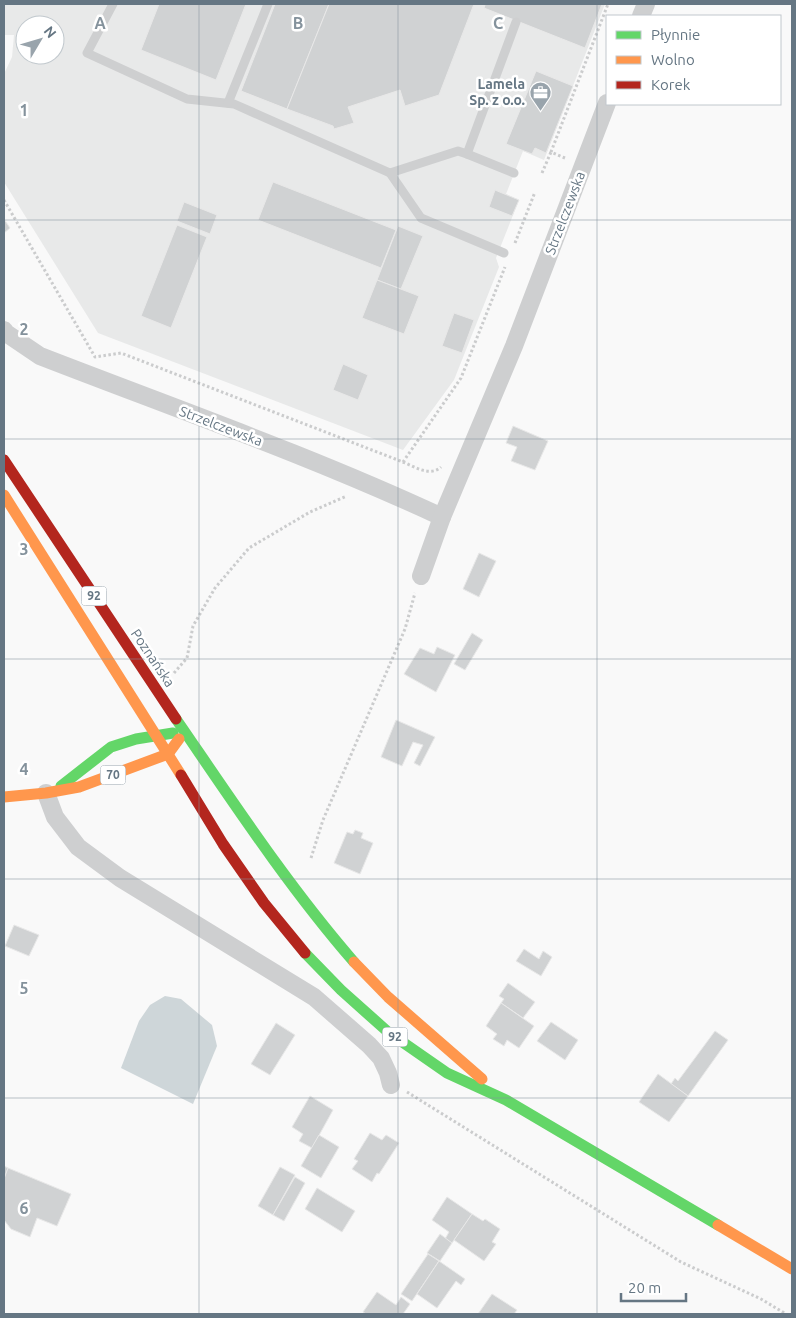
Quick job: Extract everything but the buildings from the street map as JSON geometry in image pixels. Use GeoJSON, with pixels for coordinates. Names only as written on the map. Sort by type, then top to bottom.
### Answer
{"type":"FeatureCollection","features":[{"type":"Feature","properties":{"kind":"main road","name":"Poznańska"},"geometry":{"type":"LineString","coordinates":[[4,460],[185,732],[280,870],[322,925],[361,970],[409,1017],[460,1058],[506,1100]]}},
{"type":"Feature","properties":{"kind":"main road","name":"92"},"geometry":{"type":"LineString","coordinates":[[4,495],[122,680],[223,844],[264,903],[302,950],[340,990],[388,1032],[447,1073],[506,1100],[792,1268]]}},
{"type":"Feature","properties":{"kind":"main road","name":"92"},"geometry":{"type":"LineString","coordinates":[[122,680],[124,708]]}},
{"type":"Feature","properties":{"kind":"main road","name":"70"},"geometry":{"type":"LineString","coordinates":[[111,747],[118,732]]}},
{"type":"Feature","properties":{"kind":"main road","name":"70"},"geometry":{"type":"LineString","coordinates":[[51,791],[111,747],[136,739],[185,732]]}},
{"type":"Feature","properties":{"kind":"main road"},"geometry":{"type":"LineString","coordinates":[[168,754],[185,732]]}},
{"type":"Feature","properties":{"kind":"main road","name":"70"},"geometry":{"type":"LineString","coordinates":[[4,797],[79,787],[168,754]]}},
{"type":"Feature","properties":{"kind":"street","name":"Strzelczewska"},"geometry":{"type":"LineString","coordinates":[[421,576],[442,517],[514,346],[606,105]]}},
{"type":"Feature","properties":{"kind":"street","name":"Strzelczewska"},"geometry":{"type":"LineString","coordinates":[[4,330],[40,356],[320,463],[442,517]]}},
{"type":"Feature","properties":{"kind":"street"},"geometry":{"type":"LineString","coordinates":[[51,791],[55,817],[78,847],[120,878],[314,997],[369,1045],[381,1058],[391,1085]]}},
{"type":"Feature","properties":{"kind":"lane"},"geometry":{"type":"LineString","coordinates":[[113,4],[87,53],[187,99],[234,104],[390,173],[422,218],[504,253]]}},
{"type":"Feature","properties":{"kind":"lane"},"geometry":{"type":"LineString","coordinates":[[228,104],[268,4]]}},
{"type":"Feature","properties":{"kind":"lane"},"geometry":{"type":"LineString","coordinates":[[467,154],[516,22]]}},
{"type":"Feature","properties":{"kind":"lane"},"geometry":{"type":"LineString","coordinates":[[390,173],[458,151],[514,173]]}},
{"type":"Feature","properties":{"kind":"path"},"geometry":{"type":"LineString","coordinates":[[542,173],[608,4]]}},
{"type":"Feature","properties":{"kind":"path"},"geometry":{"type":"LineString","coordinates":[[551,152],[570,160]]}},
{"type":"Feature","properties":{"kind":"path"},"geometry":{"type":"LineString","coordinates":[[514,246],[535,192]]}},
{"type":"Feature","properties":{"kind":"path"},"geometry":{"type":"LineString","coordinates":[[4,200],[95,357],[121,353],[431,472],[437,471],[444,463]]}},
{"type":"Feature","properties":{"kind":"path"},"geometry":{"type":"LineString","coordinates":[[403,462],[461,378],[506,267]]}},
{"type":"Feature","properties":{"kind":"path"},"geometry":{"type":"LineString","coordinates":[[155,688],[174,673],[187,658],[194,626],[214,588],[249,548],[310,512],[372,485]]}},
{"type":"Feature","properties":{"kind":"path"},"geometry":{"type":"LineString","coordinates":[[311,858],[323,820],[405,629],[421,576]]}},
{"type":"Feature","properties":{"kind":"path"},"geometry":{"type":"LineString","coordinates":[[391,1085],[398,1086],[681,1262],[761,1299],[786,1314]]}},
{"type":"Feature","properties":{"kind":"shaded area"},"geometry":{"type":"Polygon","coordinates":[[[4,4],[605,4],[544,160],[523,151],[506,194],[519,200],[496,258],[499,267],[454,380],[403,450],[98,333],[4,182],[4,74],[12,57],[14,35],[4,35],[4,4]]]}},
{"type":"Feature","properties":{"kind":"shaded area"},"geometry":{"type":"Polygon","coordinates":[[[165,996],[181,999],[212,1025],[217,1046],[193,1104],[121,1068],[139,1021],[150,1005],[165,996]]]}},
{"type":"Feature","properties":{"kind":"traffic: fast"},"geometry":{"type":"LineString","coordinates":[[176,719],[284,874],[354,962]]}},
{"type":"Feature","properties":{"kind":"traffic: fast"},"geometry":{"type":"LineString","coordinates":[[61,786],[111,747],[136,739],[173,733]]}},
{"type":"Feature","properties":{"kind":"traffic: fast"},"geometry":{"type":"LineString","coordinates":[[305,953],[341,990],[388,1032],[447,1073],[506,1100],[718,1225]]}},
{"type":"Feature","properties":{"kind":"traffic: slow"},"geometry":{"type":"LineString","coordinates":[[4,495],[181,775]]}},
{"type":"Feature","properties":{"kind":"traffic: slow"},"geometry":{"type":"LineString","coordinates":[[4,797],[46,793],[79,787],[168,754],[179,739]]}},
{"type":"Feature","properties":{"kind":"traffic: slow"},"geometry":{"type":"LineString","coordinates":[[354,962],[388,997],[482,1079]]}},
{"type":"Feature","properties":{"kind":"traffic: slow"},"geometry":{"type":"LineString","coordinates":[[718,1225],[792,1269]]}},
{"type":"Feature","properties":{"kind":"traffic: jam"},"geometry":{"type":"LineString","coordinates":[[4,460],[176,719]]}},
{"type":"Feature","properties":{"kind":"traffic: jam"},"geometry":{"type":"LineString","coordinates":[[181,775],[223,844],[264,903],[305,953]]}},
{"type":"Feature","properties":{"kind":"place","name":"Lamela Sp. z o.o."},"geometry":{"type":"Point","coordinates":[541,111]}}]}
